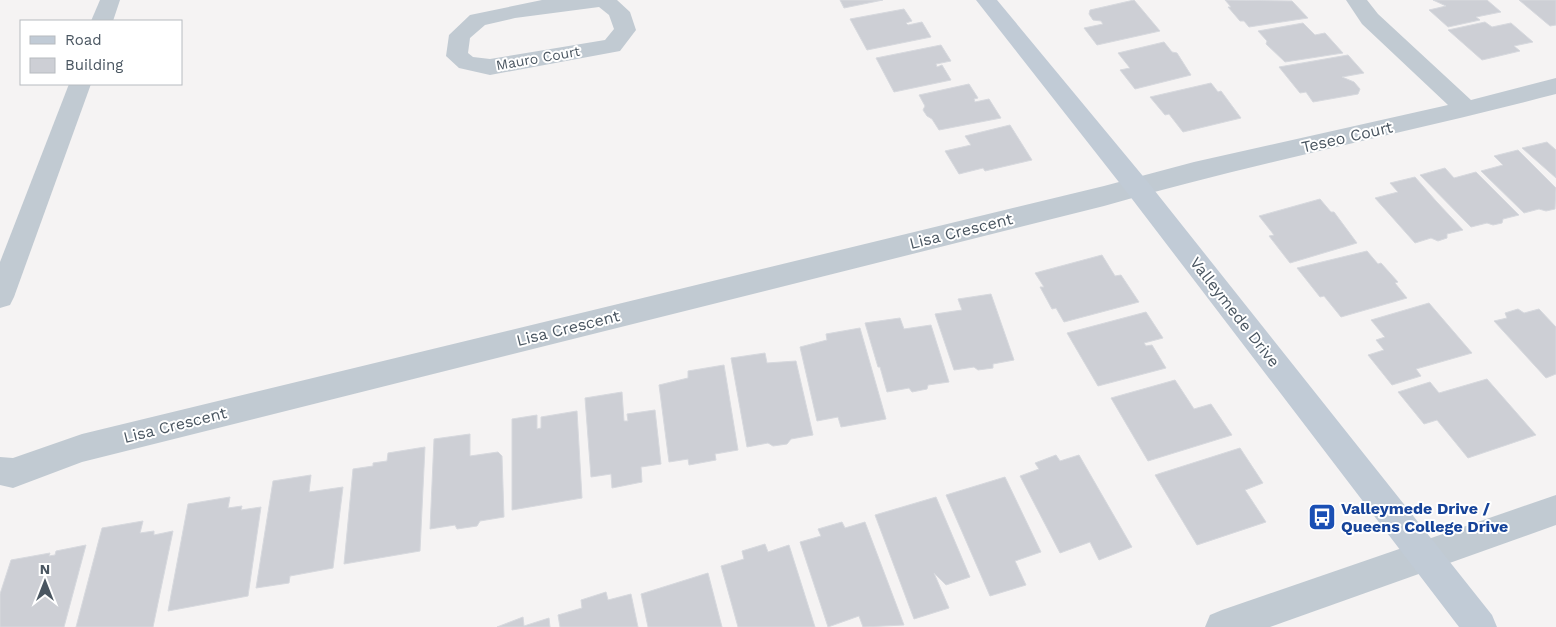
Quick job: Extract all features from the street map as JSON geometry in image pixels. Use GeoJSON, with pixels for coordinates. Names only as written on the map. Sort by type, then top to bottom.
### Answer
{"type":"FeatureCollection","features":[{"type":"Feature","properties":{"kind":"street"},"geometry":{"type":"LineString","coordinates":[[102,20],[110,0]]}},
{"type":"Feature","properties":{"kind":"street","name":"Mauro Court"},"geometry":{"type":"LineString","coordinates":[[603,0],[619,12],[625,30],[612,46],[490,67],[467,63],[457,56],[460,35],[478,20],[572,1],[603,0]]}},
{"type":"Feature","properties":{"kind":"street","name":"Valleymede Drive"},"geometry":{"type":"LineString","coordinates":[[986,0],[1138,188],[1480,627]]}},
{"type":"Feature","properties":{"kind":"street"},"geometry":{"type":"LineString","coordinates":[[1356,0],[1370,19],[1467,110]]}},
{"type":"Feature","properties":{"kind":"street"},"geometry":{"type":"LineString","coordinates":[[0,297],[80,85]]}},
{"type":"Feature","properties":{"kind":"street","name":"Teseo Court"},"geometry":{"type":"LineString","coordinates":[[1138,188],[1194,171],[1467,110],[1556,86]]}},
{"type":"Feature","properties":{"kind":"street","name":"Lisa Crescent"},"geometry":{"type":"LineString","coordinates":[[0,471],[13,473],[92,445],[1138,188]]}},
{"type":"Feature","properties":{"kind":"street"},"geometry":{"type":"LineString","coordinates":[[1222,627],[1556,510]]}},
{"type":"Feature","properties":{"kind":"building"},"geometry":{"type":"Polygon","coordinates":[[[840,0],[883,0],[844,8],[840,0]]]}},
{"type":"Feature","properties":{"kind":"building"},"geometry":{"type":"Polygon","coordinates":[[[1134,0],[1160,31],[1097,45],[1084,28],[1103,24],[1101,21],[1093,20],[1089,14],[1090,10],[1134,0]]]}},
{"type":"Feature","properties":{"kind":"building"},"geometry":{"type":"Polygon","coordinates":[[[1225,0],[1292,1],[1308,18],[1249,27],[1244,21],[1240,21],[1228,7],[1231,7],[1225,0]]]}},
{"type":"Feature","properties":{"kind":"building"},"geometry":{"type":"Polygon","coordinates":[[[1433,0],[1487,0],[1501,12],[1476,17],[1480,20],[1448,27],[1429,10],[1446,6],[1433,0]]]}},
{"type":"Feature","properties":{"kind":"building"},"geometry":{"type":"Polygon","coordinates":[[[1519,0],[1556,0],[1556,25],[1550,26],[1519,0]]]}},
{"type":"Feature","properties":{"kind":"building"},"geometry":{"type":"Polygon","coordinates":[[[904,9],[912,21],[906,23],[908,25],[922,22],[931,37],[867,50],[850,19],[904,9]]]}},
{"type":"Feature","properties":{"kind":"building"},"geometry":{"type":"Polygon","coordinates":[[[1485,22],[1492,27],[1511,23],[1533,42],[1514,46],[1520,51],[1482,60],[1448,30],[1485,22]]]}},
{"type":"Feature","properties":{"kind":"building"},"geometry":{"type":"Polygon","coordinates":[[[1303,23],[1315,35],[1325,33],[1343,53],[1285,62],[1266,44],[1267,41],[1258,31],[1303,23]]]}},
{"type":"Feature","properties":{"kind":"building"},"geometry":{"type":"Polygon","coordinates":[[[1164,42],[1172,52],[1177,53],[1191,75],[1135,89],[1120,70],[1130,68],[1118,53],[1164,42]]]}},
{"type":"Feature","properties":{"kind":"building"},"geometry":{"type":"Polygon","coordinates":[[[941,45],[951,61],[936,64],[937,67],[942,65],[951,80],[894,92],[876,58],[941,45]]]}},
{"type":"Feature","properties":{"kind":"building"},"geometry":{"type":"Polygon","coordinates":[[[1348,55],[1364,73],[1342,77],[1354,82],[1360,89],[1358,94],[1313,102],[1306,92],[1300,93],[1279,67],[1348,55]]]}},
{"type":"Feature","properties":{"kind":"building"},"geometry":{"type":"Polygon","coordinates":[[[1211,83],[1218,92],[1221,91],[1241,118],[1183,132],[1169,114],[1165,115],[1150,97],[1211,83]]]}},
{"type":"Feature","properties":{"kind":"building"},"geometry":{"type":"Polygon","coordinates":[[[969,84],[978,98],[974,99],[975,102],[989,99],[1001,118],[939,130],[923,110],[925,106],[919,95],[969,84]]]}},
{"type":"Feature","properties":{"kind":"building"},"geometry":{"type":"Polygon","coordinates":[[[1010,125],[1032,160],[985,171],[983,168],[959,174],[945,151],[971,145],[965,136],[1010,125]]]}},
{"type":"Feature","properties":{"kind":"building"},"geometry":{"type":"Polygon","coordinates":[[[1547,142],[1556,150],[1556,178],[1522,148],[1547,142]]]}},
{"type":"Feature","properties":{"kind":"building"},"geometry":{"type":"Polygon","coordinates":[[[1518,150],[1556,188],[1555,209],[1546,211],[1539,209],[1524,213],[1481,171],[1503,165],[1494,156],[1518,150]]]}},
{"type":"Feature","properties":{"kind":"building"},"geometry":{"type":"Polygon","coordinates":[[[1445,168],[1454,178],[1476,172],[1519,215],[1503,219],[1502,223],[1493,225],[1487,223],[1471,227],[1420,175],[1445,168]]]}},
{"type":"Feature","properties":{"kind":"building"},"geometry":{"type":"Polygon","coordinates":[[[1415,177],[1463,230],[1447,234],[1447,238],[1438,241],[1431,238],[1415,243],[1375,198],[1398,192],[1390,183],[1415,177]]]}},
{"type":"Feature","properties":{"kind":"building"},"geometry":{"type":"Polygon","coordinates":[[[1320,199],[1331,212],[1334,212],[1357,243],[1290,263],[1269,236],[1274,235],[1259,216],[1320,199]]]}},
{"type":"Feature","properties":{"kind":"building"},"geometry":{"type":"Polygon","coordinates":[[[1367,251],[1398,282],[1395,283],[1407,298],[1341,317],[1324,296],[1320,297],[1297,268],[1367,251]]]}},
{"type":"Feature","properties":{"kind":"building"},"geometry":{"type":"Polygon","coordinates":[[[1102,255],[1115,276],[1121,275],[1139,302],[1064,322],[1056,308],[1052,309],[1040,287],[1044,287],[1035,273],[1102,255]]]}},
{"type":"Feature","properties":{"kind":"building"},"geometry":{"type":"Polygon","coordinates":[[[991,294],[1014,360],[993,364],[993,368],[978,370],[974,367],[954,370],[935,314],[962,310],[958,299],[991,294]]]}},
{"type":"Feature","properties":{"kind":"building"},"geometry":{"type":"Polygon","coordinates":[[[1429,303],[1472,353],[1416,369],[1421,376],[1392,385],[1368,355],[1384,350],[1376,340],[1385,337],[1371,320],[1429,303]]]}},
{"type":"Feature","properties":{"kind":"building"},"geometry":{"type":"Polygon","coordinates":[[[1518,309],[1524,313],[1539,309],[1556,327],[1556,374],[1546,378],[1494,321],[1507,318],[1505,313],[1518,309]]]}},
{"type":"Feature","properties":{"kind":"building"},"geometry":{"type":"Polygon","coordinates":[[[1146,312],[1163,338],[1144,343],[1146,346],[1152,345],[1166,368],[1098,386],[1067,333],[1146,312]]]}},
{"type":"Feature","properties":{"kind":"building"},"geometry":{"type":"Polygon","coordinates":[[[900,318],[904,329],[931,325],[949,382],[928,385],[927,389],[912,392],[909,388],[887,392],[865,323],[900,318]]]}},
{"type":"Feature","properties":{"kind":"building"},"geometry":{"type":"Polygon","coordinates":[[[860,328],[886,419],[841,427],[838,417],[817,421],[800,347],[827,340],[826,334],[860,328]]]}},
{"type":"Feature","properties":{"kind":"building"},"geometry":{"type":"Polygon","coordinates":[[[765,353],[767,363],[796,361],[813,435],[791,439],[787,444],[773,446],[768,443],[747,447],[731,358],[765,353]]]}},
{"type":"Feature","properties":{"kind":"building"},"geometry":{"type":"Polygon","coordinates":[[[724,365],[738,450],[715,454],[716,460],[689,465],[688,459],[669,462],[659,385],[688,378],[688,371],[724,365]]]}},
{"type":"Feature","properties":{"kind":"building"},"geometry":{"type":"Polygon","coordinates":[[[1487,379],[1536,435],[1468,458],[1437,420],[1424,424],[1398,392],[1430,382],[1439,393],[1487,379]]]}},
{"type":"Feature","properties":{"kind":"building"},"geometry":{"type":"Polygon","coordinates":[[[1175,380],[1194,409],[1211,404],[1232,435],[1148,461],[1111,398],[1175,380]]]}},
{"type":"Feature","properties":{"kind":"building"},"geometry":{"type":"Polygon","coordinates":[[[622,392],[624,421],[628,421],[627,414],[655,410],[661,464],[641,467],[642,482],[612,488],[611,474],[591,477],[585,398],[622,392]]]}},
{"type":"Feature","properties":{"kind":"building"},"geometry":{"type":"Polygon","coordinates":[[[577,411],[582,498],[512,510],[512,419],[537,415],[537,429],[541,428],[541,417],[577,411]]]}},
{"type":"Feature","properties":{"kind":"building"},"geometry":{"type":"Polygon","coordinates":[[[470,434],[470,456],[498,452],[502,456],[504,517],[480,521],[477,526],[457,529],[455,525],[430,529],[434,439],[470,434]]]}},
{"type":"Feature","properties":{"kind":"building"},"geometry":{"type":"Polygon","coordinates":[[[425,447],[420,551],[344,564],[353,469],[373,466],[373,463],[387,461],[388,453],[425,447]]]}},
{"type":"Feature","properties":{"kind":"building"},"geometry":{"type":"Polygon","coordinates":[[[1240,448],[1263,483],[1245,490],[1266,522],[1197,545],[1155,475],[1240,448]]]}},
{"type":"Feature","properties":{"kind":"building"},"geometry":{"type":"Polygon","coordinates":[[[1056,455],[1060,461],[1079,455],[1132,547],[1099,560],[1090,542],[1060,553],[1020,476],[1039,469],[1035,463],[1056,455]]]}},
{"type":"Feature","properties":{"kind":"building"},"geometry":{"type":"Polygon","coordinates":[[[311,475],[309,492],[343,487],[333,568],[290,576],[289,583],[256,588],[273,481],[311,475]]]}},
{"type":"Feature","properties":{"kind":"building"},"geometry":{"type":"Polygon","coordinates":[[[1005,477],[1041,552],[1015,561],[1026,585],[990,596],[946,495],[1005,477]]]}},
{"type":"Feature","properties":{"kind":"building"},"geometry":{"type":"Polygon","coordinates":[[[230,497],[228,508],[242,506],[241,510],[261,507],[248,596],[168,611],[188,504],[230,497]]]}},
{"type":"Feature","properties":{"kind":"building"},"geometry":{"type":"Polygon","coordinates":[[[936,497],[970,577],[946,585],[934,573],[949,608],[914,619],[875,515],[936,497]]]}},
{"type":"Feature","properties":{"kind":"building"},"geometry":{"type":"Polygon","coordinates":[[[143,521],[140,533],[154,531],[154,535],[173,531],[153,627],[76,627],[102,528],[143,521]]]}},
{"type":"Feature","properties":{"kind":"building"},"geometry":{"type":"Polygon","coordinates":[[[842,522],[845,528],[865,522],[904,625],[863,627],[859,616],[828,627],[800,542],[821,536],[818,529],[842,522]]]}},
{"type":"Feature","properties":{"kind":"building"},"geometry":{"type":"Polygon","coordinates":[[[765,544],[768,552],[789,545],[815,627],[738,627],[721,566],[744,559],[742,551],[765,544]]]}},
{"type":"Feature","properties":{"kind":"building"},"geometry":{"type":"Polygon","coordinates":[[[86,545],[64,627],[0,627],[0,594],[11,560],[50,553],[49,556],[55,555],[56,551],[86,545]]]}},
{"type":"Feature","properties":{"kind":"building"},"geometry":{"type":"Polygon","coordinates":[[[708,573],[722,627],[648,627],[641,594],[708,573]]]}},
{"type":"Feature","properties":{"kind":"building"},"geometry":{"type":"Polygon","coordinates":[[[606,592],[608,600],[631,594],[638,627],[560,627],[558,615],[582,608],[581,600],[606,592]]]}},
{"type":"Feature","properties":{"kind":"building"},"geometry":{"type":"Polygon","coordinates":[[[523,617],[524,626],[549,618],[550,627],[497,627],[523,617]]]}},
{"type":"Feature","properties":{"kind":"place","name":"Valleymede Drive / Queens College Drive"},"geometry":{"type":"Point","coordinates":[1322,517]}}]}
